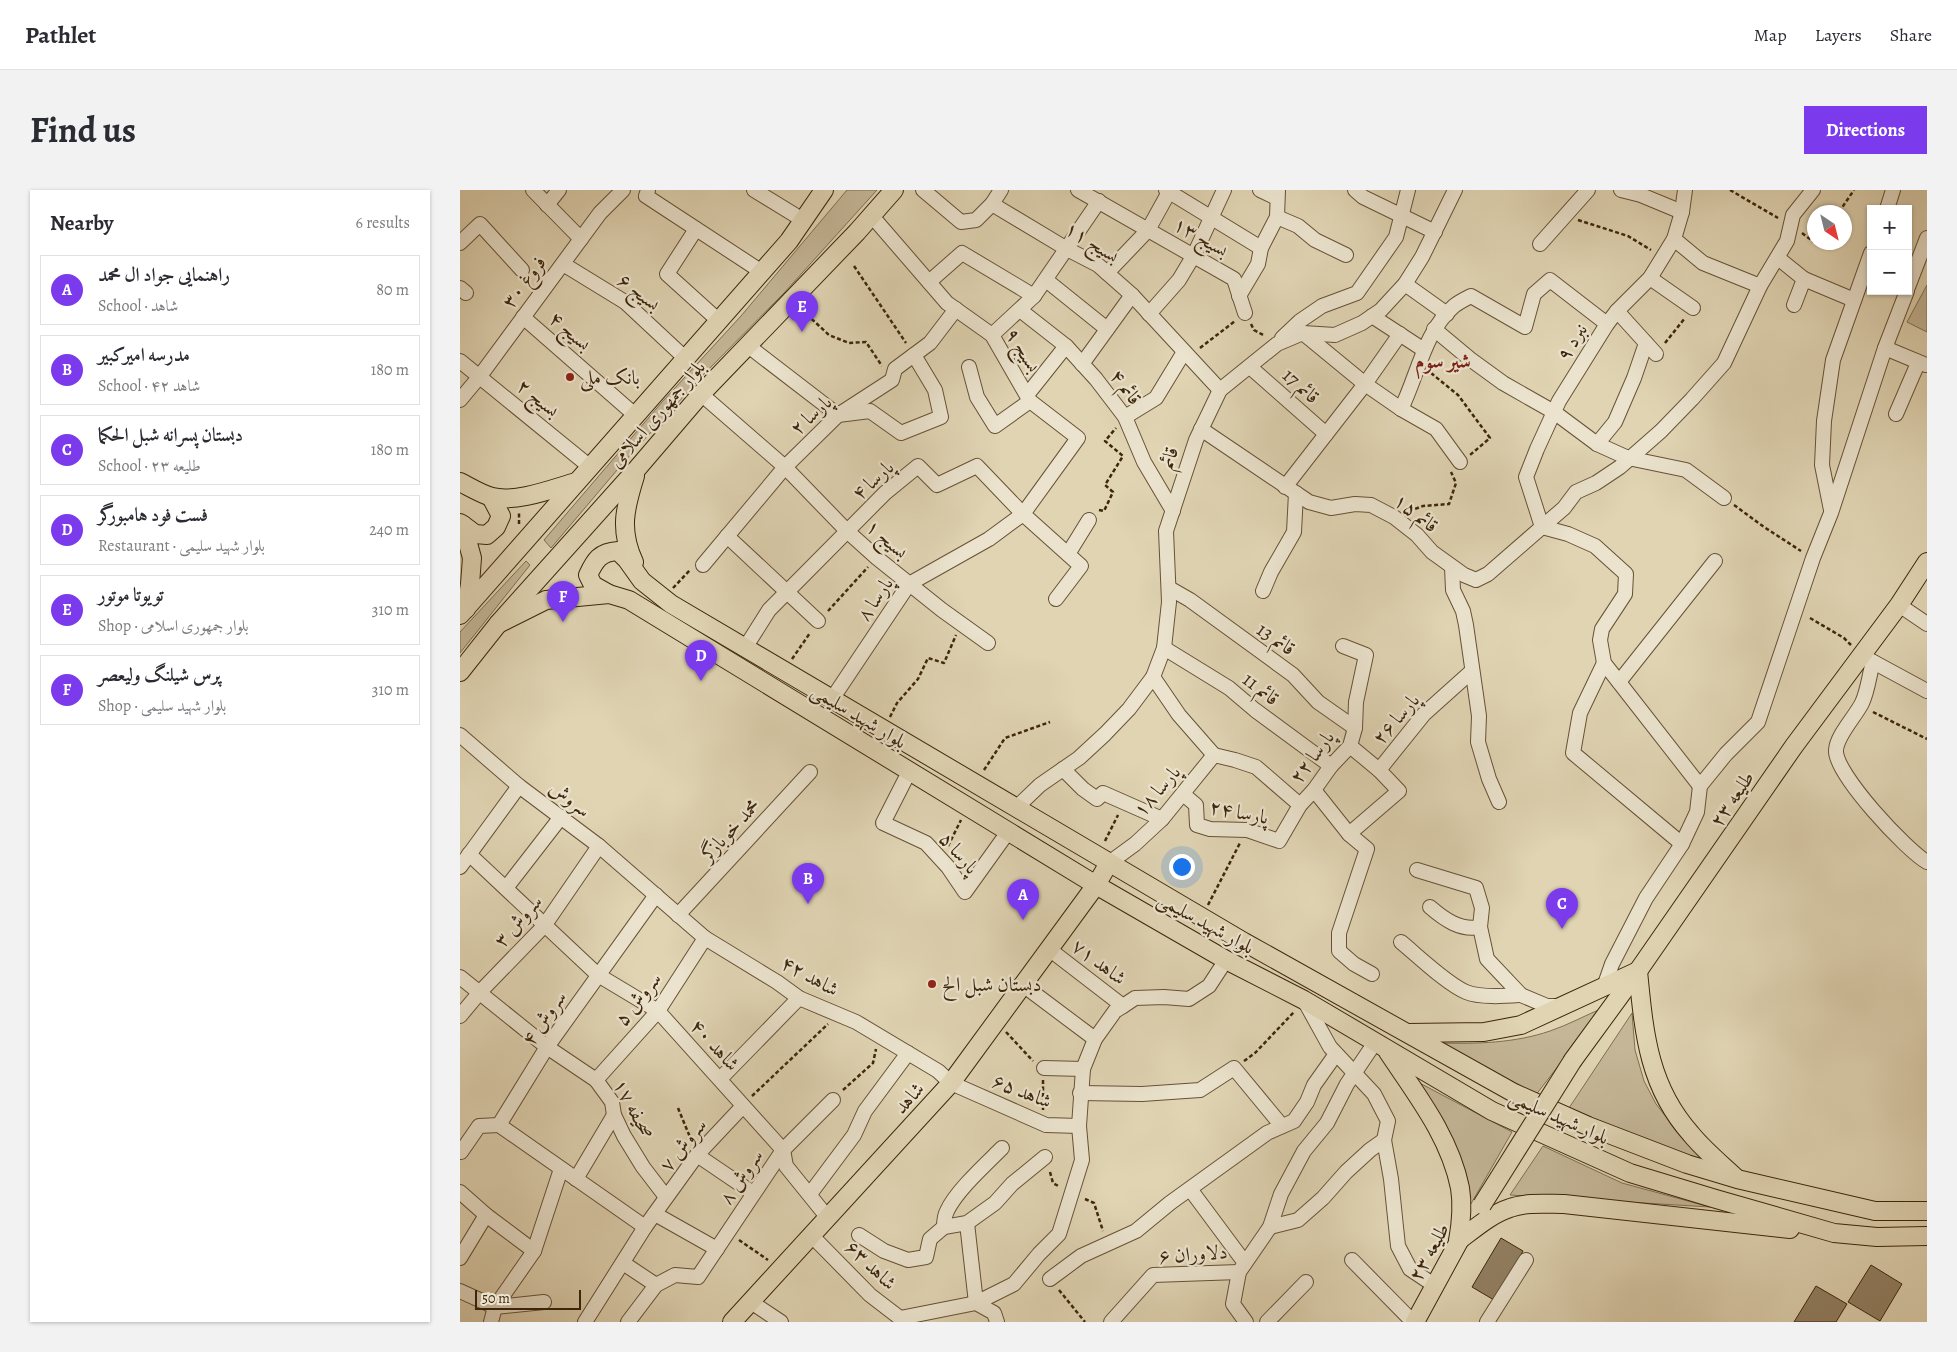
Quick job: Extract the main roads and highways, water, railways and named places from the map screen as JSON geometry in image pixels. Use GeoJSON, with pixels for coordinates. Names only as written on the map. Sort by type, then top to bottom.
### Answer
{"type":"FeatureCollection","features":[{"type":"Feature","properties":{"kind":"main road","name":"بلوار جمهوری اسلامی"},"geometry":{"type":"LineString","coordinates":[[463,612],[576,481],[789,241],[824,190]]}},
{"type":"Feature","properties":{"kind":"main road","name":"بلوار جمهوری اسلامی"},"geometry":{"type":"LineString","coordinates":[[460,672],[498,624],[702,394],[894,190]]}},
{"type":"Feature","properties":{"kind":"main road"},"geometry":{"type":"LineString","coordinates":[[636,470],[626,507],[626,544],[642,580]]}},
{"type":"Feature","properties":{"kind":"main road"},"geometry":{"type":"LineString","coordinates":[[460,482],[491,497],[506,498],[539,492],[576,481]]}},
{"type":"Feature","properties":{"kind":"main road"},"geometry":{"type":"LineString","coordinates":[[462,524],[475,534],[487,536],[496,527],[501,516],[491,497]]}},
{"type":"Feature","properties":{"kind":"main road"},"geometry":{"type":"LineString","coordinates":[[462,524],[472,558],[470,584],[463,612]]}},
{"type":"Feature","properties":{"kind":"main road"},"geometry":{"type":"LineString","coordinates":[[609,594],[593,585],[588,575],[594,563],[606,551],[618,550],[642,580]]}},
{"type":"Feature","properties":{"kind":"main road","name":"طلیعه ۲۳"},"geometry":{"type":"LineString","coordinates":[[1414,1322],[1458,1241],[1573,1060],[1638,971],[1794,746],[1867,659],[1927,562]]}},
{"type":"Feature","properties":{"kind":"main road","name":"بلوار شهید سلیمی"},"geometry":{"type":"LineString","coordinates":[[642,580],[664,598],[745,648],[1201,917],[1514,1093],[1588,1126],[1687,1164],[1737,1179],[1875,1211],[1927,1211]]}},
{"type":"Feature","properties":{"kind":"main road","name":"بلوار شهید سلیمی"},"geometry":{"type":"LineString","coordinates":[[498,624],[546,600],[609,594],[629,600],[1096,885],[1226,960],[1304,1000],[1492,1111],[1630,1173],[1834,1233],[1926,1241]]}},
{"type":"Feature","properties":{"kind":"main road","name":"شاهد"},"geometry":{"type":"LineString","coordinates":[[732,1322],[951,1083],[1096,885],[1103,859]]}},
{"type":"Feature","properties":{"kind":"main road"},"geometry":{"type":"LineString","coordinates":[[1408,1033],[1484,1032],[1521,1025],[1638,971],[1648,1054],[1663,1093],[1679,1119],[1692,1135],[1737,1179]]}},
{"type":"Feature","properties":{"kind":"main road"},"geometry":{"type":"LineString","coordinates":[[1381,1044],[1432,1119],[1451,1157],[1460,1188],[1462,1217],[1458,1241]]}},
{"type":"Feature","properties":{"kind":"main road"},"geometry":{"type":"LineString","coordinates":[[1458,1241],[1482,1223],[1510,1208],[1540,1204],[1564,1204],[1834,1233]]}},
{"type":"Feature","properties":{"kind":"place","name":"تویوتا موتور"},"geometry":{"type":"Point","coordinates":[802,332]}},
{"type":"Feature","properties":{"kind":"place","name":"بانک ملی"},"geometry":{"type":"Point","coordinates":[570,377]}},
{"type":"Feature","properties":{"kind":"place","name":"پرس شیلنگ ولیعصر"},"geometry":{"type":"Point","coordinates":[563,622]}},
{"type":"Feature","properties":{"kind":"place","name":"فست فود هامبورگر"},"geometry":{"type":"Point","coordinates":[701,681]}},
{"type":"Feature","properties":{"kind":"place","name":"مدرسه امیرکبیر"},"geometry":{"type":"Point","coordinates":[808,904]}},
{"type":"Feature","properties":{"kind":"place","name":"راهنمایی جواد ال محمد"},"geometry":{"type":"Point","coordinates":[1023,920]}},
{"type":"Feature","properties":{"kind":"place","name":"دبستان پسرانه شبل الحکما"},"geometry":{"type":"Point","coordinates":[1562,929]}},
{"type":"Feature","properties":{"kind":"place","name":"دبستان شبل الح"},"geometry":{"type":"Point","coordinates":[932,984]}},
{"type":"Feature","properties":{"kind":"district","name":"شیر سوم"},"geometry":{"type":"Point","coordinates":[1443,361]}}]}
